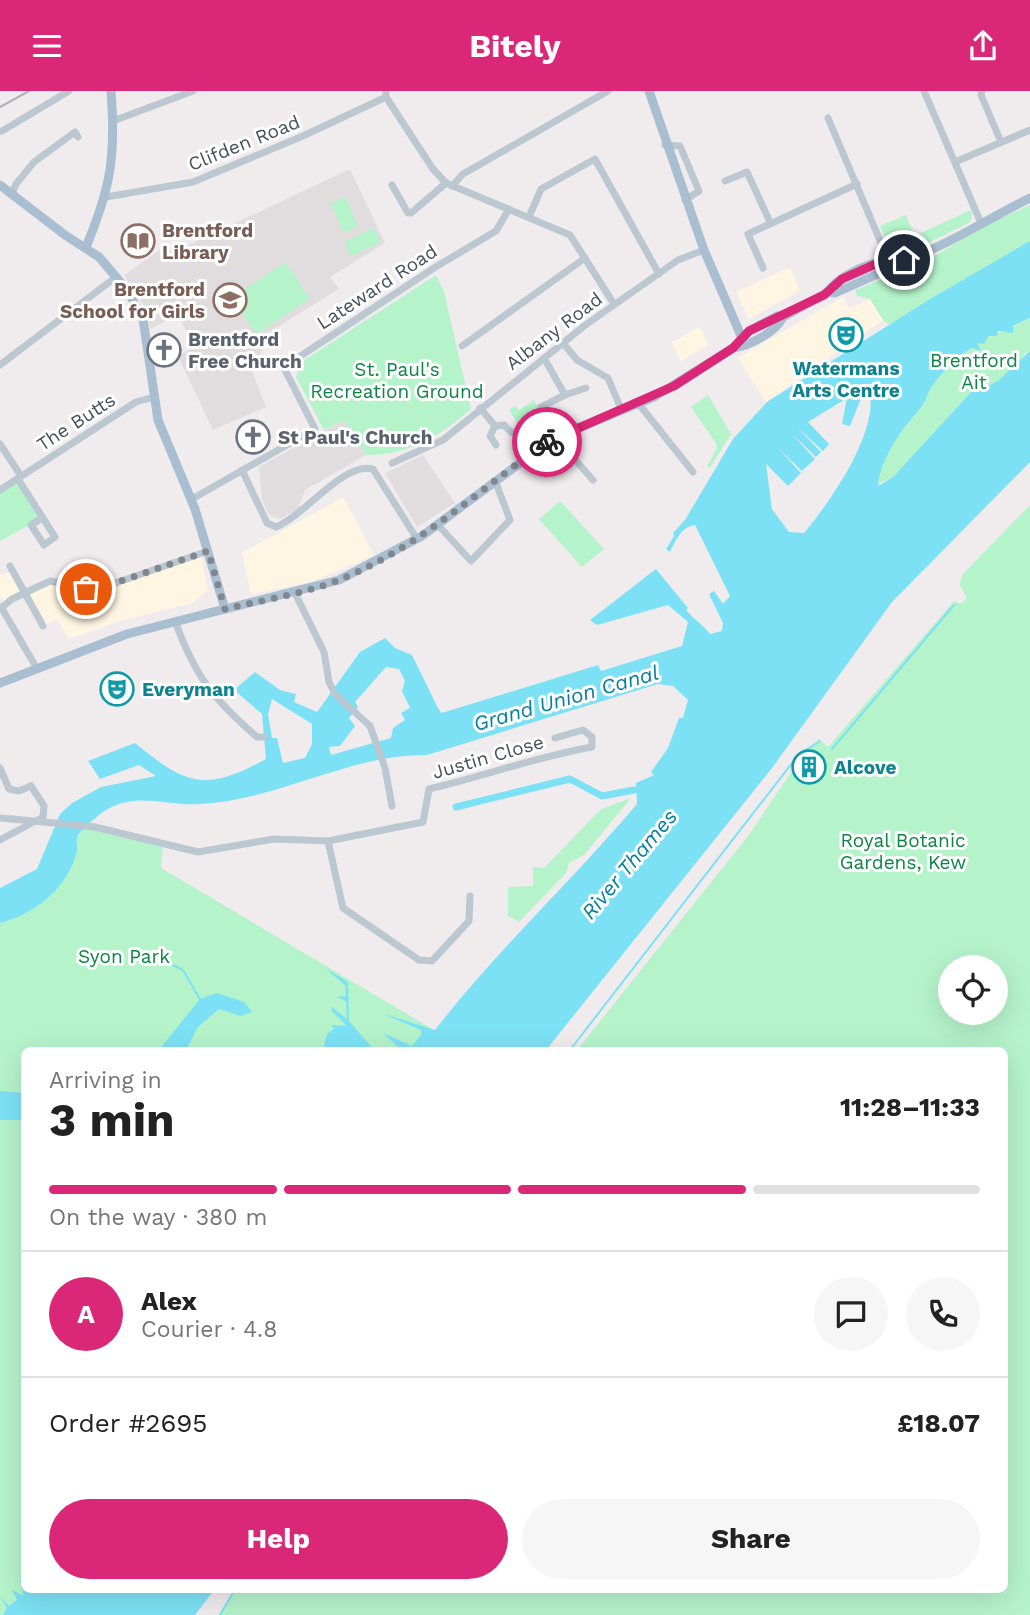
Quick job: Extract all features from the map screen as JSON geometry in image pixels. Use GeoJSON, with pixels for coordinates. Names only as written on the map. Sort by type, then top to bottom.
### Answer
{"type":"FeatureCollection","features":[{"type":"Feature","properties":{"kind":"main road"},"geometry":{"type":"LineString","coordinates":[[86,247],[106,197],[113,121],[111,91]]}},
{"type":"Feature","properties":{"kind":"main road"},"geometry":{"type":"LineString","coordinates":[[649,91],[685,200],[742,338]]}},
{"type":"Feature","properties":{"kind":"main road"},"geometry":{"type":"LineString","coordinates":[[0,185],[65,235],[86,247],[116,277],[143,319],[158,420],[192,499],[225,609]]}},
{"type":"Feature","properties":{"kind":"main road"},"geometry":{"type":"LineString","coordinates":[[0,683],[108,640],[339,580],[438,525],[555,437],[674,386],[733,348],[742,338],[774,318],[783,317],[828,292],[832,285],[872,265],[890,264],[928,251],[1030,198]]}},
{"type":"Feature","properties":{"kind":"main road"},"geometry":{"type":"LineString","coordinates":[[733,348],[746,346],[780,323],[783,317]]}},
{"type":"Feature","properties":{"kind":"main road"},"geometry":{"type":"LineString","coordinates":[[742,338],[754,341]]}},
{"type":"Feature","properties":{"kind":"street"},"geometry":{"type":"LineString","coordinates":[[2,131],[69,91]]}},
{"type":"Feature","properties":{"kind":"street"},"geometry":{"type":"LineString","coordinates":[[113,121],[193,91]]}},
{"type":"Feature","properties":{"kind":"street"},"geometry":{"type":"LineString","coordinates":[[391,185],[408,213],[411,213],[463,174],[608,91]]}},
{"type":"Feature","properties":{"kind":"street"},"geometry":{"type":"LineString","coordinates":[[925,91],[981,223]]}},
{"type":"Feature","properties":{"kind":"street"},"geometry":{"type":"LineString","coordinates":[[982,91],[981,95],[1001,142]]}},
{"type":"Feature","properties":{"kind":"street"},"geometry":{"type":"LineString","coordinates":[[386,94],[433,169],[449,185],[570,235],[614,304]]}},
{"type":"Feature","properties":{"kind":"street","name":"Clifden Road"},"geometry":{"type":"LineString","coordinates":[[106,197],[193,182],[303,136],[386,94]]}},
{"type":"Feature","properties":{"kind":"street"},"geometry":{"type":"LineString","coordinates":[[828,118],[890,264]]}},
{"type":"Feature","properties":{"kind":"street"},"geometry":{"type":"LineString","coordinates":[[954,162],[1030,129]]}},
{"type":"Feature","properties":{"kind":"street"},"geometry":{"type":"LineString","coordinates":[[12,194],[16,184],[34,162],[75,131],[78,137]]}},
{"type":"Feature","properties":{"kind":"street"},"geometry":{"type":"LineString","coordinates":[[665,145],[680,146],[699,191],[685,200]]}},
{"type":"Feature","properties":{"kind":"street"},"geometry":{"type":"LineString","coordinates":[[529,217],[541,189],[595,159],[659,274]]}},
{"type":"Feature","properties":{"kind":"street"},"geometry":{"type":"LineString","coordinates":[[725,181],[747,172],[770,222]]}},
{"type":"Feature","properties":{"kind":"street"},"geometry":{"type":"LineString","coordinates":[[764,268],[748,234],[856,184]]}},
{"type":"Feature","properties":{"kind":"street","name":"Lateward Road"},"geometry":{"type":"LineString","coordinates":[[242,470],[309,435],[315,427],[285,370],[286,367],[434,268],[496,231],[509,209]]}},
{"type":"Feature","properties":{"kind":"street","name":"Albany Road"},"geometry":{"type":"LineString","coordinates":[[392,463],[443,440],[614,304],[678,260],[704,250]]}},
{"type":"Feature","properties":{"kind":"street"},"geometry":{"type":"LineString","coordinates":[[462,346],[585,258]]}},
{"type":"Feature","properties":{"kind":"street"},"geometry":{"type":"LineString","coordinates":[[0,365],[116,277]]}},
{"type":"Feature","properties":{"kind":"street"},"geometry":{"type":"LineString","coordinates":[[563,342],[577,360],[608,378],[621,408]]}},
{"type":"Feature","properties":{"kind":"street"},"geometry":{"type":"LineString","coordinates":[[544,358],[565,395]]}},
{"type":"Feature","properties":{"kind":"street"},"geometry":{"type":"LineString","coordinates":[[541,407],[586,388]]}},
{"type":"Feature","properties":{"kind":"street","name":"The Butts"},"geometry":{"type":"LineString","coordinates":[[0,490],[136,402],[154,397]]}},
{"type":"Feature","properties":{"kind":"street"},"geometry":{"type":"LineString","coordinates":[[638,403],[693,472]]}},
{"type":"Feature","properties":{"kind":"street"},"geometry":{"type":"LineString","coordinates":[[480,408],[495,426]]}},
{"type":"Feature","properties":{"kind":"street"},"geometry":{"type":"LineString","coordinates":[[495,426],[504,425],[511,432]]}},
{"type":"Feature","properties":{"kind":"street"},"geometry":{"type":"LineString","coordinates":[[495,426],[489,436],[496,445]]}},
{"type":"Feature","properties":{"kind":"street"},"geometry":{"type":"LineString","coordinates":[[555,437],[593,480]]}},
{"type":"Feature","properties":{"kind":"street"},"geometry":{"type":"LineString","coordinates":[[0,444],[42,518]]}},
{"type":"Feature","properties":{"kind":"street"},"geometry":{"type":"LineString","coordinates":[[546,474],[572,455]]}},
{"type":"Feature","properties":{"kind":"street"},"geometry":{"type":"LineString","coordinates":[[192,499],[242,470],[267,523],[273,527],[297,516],[316,495],[366,467],[376,471],[416,539]]}},
{"type":"Feature","properties":{"kind":"street"},"geometry":{"type":"LineString","coordinates":[[438,525],[471,561],[510,520],[496,483]]}},
{"type":"Feature","properties":{"kind":"street"},"geometry":{"type":"LineString","coordinates":[[36,667],[1,608],[23,593],[50,582],[95,590],[208,551]]}},
{"type":"Feature","properties":{"kind":"street"},"geometry":{"type":"LineString","coordinates":[[10,566],[43,626]]}},
{"type":"Feature","properties":{"kind":"street"},"geometry":{"type":"LineString","coordinates":[[295,593],[324,652],[326,674],[335,694],[370,726],[392,806]]}},
{"type":"Feature","properties":{"kind":"street"},"geometry":{"type":"LineString","coordinates":[[175,621],[188,655],[215,700],[257,737],[264,737]]}},
{"type":"Feature","properties":{"kind":"street","name":"Justin Close"},"geometry":{"type":"LineString","coordinates":[[328,841],[423,822],[429,789],[500,772],[544,756],[592,747],[592,737],[583,730],[555,738]]}},
{"type":"Feature","properties":{"kind":"street"},"geometry":{"type":"LineString","coordinates":[[0,768],[9,789],[19,792],[35,785],[44,806],[43,817],[31,826],[0,840]]}},
{"type":"Feature","properties":{"kind":"street"},"geometry":{"type":"LineString","coordinates":[[0,818],[94,827],[198,852],[274,839],[328,841],[342,908],[419,960],[432,961],[469,921],[470,896]]}},
{"type":"Feature","properties":{"kind":"shaded area","name":"Brentford School for Girls"},"geometry":{"type":"Polygon","coordinates":[[[350,169],[385,243],[330,277],[339,289],[263,336],[265,346],[251,368],[266,407],[213,430],[178,356],[194,347],[178,315],[150,329],[147,311],[124,275],[160,250],[176,251],[350,169]]]}},
{"type":"Feature","properties":{"kind":"shaded area"},"geometry":{"type":"Polygon","coordinates":[[[790,267],[800,291],[749,319],[736,292],[790,267]]]}},
{"type":"Feature","properties":{"kind":"shaded area"},"geometry":{"type":"Polygon","coordinates":[[[843,297],[849,309],[870,299],[883,320],[766,402],[737,358],[843,297]]]}},
{"type":"Feature","properties":{"kind":"shaded area"},"geometry":{"type":"Polygon","coordinates":[[[700,327],[709,345],[680,362],[672,342],[700,327]]]}},
{"type":"Feature","properties":{"kind":"shaded area"},"geometry":{"type":"Polygon","coordinates":[[[344,420],[366,455],[305,490],[298,509],[280,519],[269,515],[262,500],[259,467],[344,420]]]}},
{"type":"Feature","properties":{"kind":"shaded area"},"geometry":{"type":"Polygon","coordinates":[[[423,455],[455,503],[417,527],[385,473],[423,455]]]}},
{"type":"Feature","properties":{"kind":"shaded area"},"geometry":{"type":"Polygon","coordinates":[[[343,497],[374,555],[312,582],[251,594],[242,553],[343,497]]]}},
{"type":"Feature","properties":{"kind":"shaded area"},"geometry":{"type":"Polygon","coordinates":[[[201,554],[208,590],[193,603],[121,621],[69,639],[57,619],[43,626],[23,593],[6,603],[0,596],[0,575],[12,572],[24,593],[50,581],[95,590],[201,554]]]}},
{"type":"Feature","properties":{"kind":"green space"},"geometry":{"type":"Polygon","coordinates":[[[345,197],[358,226],[344,233],[330,203],[345,197]]]}},
{"type":"Feature","properties":{"kind":"green space"},"geometry":{"type":"Polygon","coordinates":[[[1030,205],[1030,241],[890,325],[883,320],[870,299],[857,296],[855,290],[922,263],[995,221],[1030,205]]]}},
{"type":"Feature","properties":{"kind":"green space"},"geometry":{"type":"Polygon","coordinates":[[[971,210],[972,218],[969,223],[921,246],[894,252],[890,247],[971,210]]]}},
{"type":"Feature","properties":{"kind":"green space"},"geometry":{"type":"Polygon","coordinates":[[[906,215],[913,232],[888,244],[880,226],[906,215]]]}},
{"type":"Feature","properties":{"kind":"green space"},"geometry":{"type":"Polygon","coordinates":[[[374,228],[381,242],[351,256],[344,242],[374,228]]]}},
{"type":"Feature","properties":{"kind":"green space"},"geometry":{"type":"Polygon","coordinates":[[[286,262],[310,299],[256,334],[232,297],[286,262]]]}},
{"type":"Feature","properties":{"kind":"green space","name":"St. Paul's Recreation Ground"},"geometry":{"type":"Polygon","coordinates":[[[436,275],[444,292],[471,409],[423,442],[395,452],[366,455],[344,420],[324,430],[296,377],[300,363],[436,275]]]}},
{"type":"Feature","properties":{"kind":"green space","name":"Brentford Ait"},"geometry":{"type":"Polygon","coordinates":[[[1030,318],[1030,351],[1024,354],[1016,367],[995,383],[972,391],[894,476],[878,484],[893,444],[921,408],[940,376],[971,348],[980,351],[977,343],[998,333],[1013,331],[1013,327],[1030,318]]]}},
{"type":"Feature","properties":{"kind":"green space"},"geometry":{"type":"Polygon","coordinates":[[[708,395],[731,434],[710,468],[707,467],[717,447],[691,407],[708,395]]]}},
{"type":"Feature","properties":{"kind":"green space"},"geometry":{"type":"Polygon","coordinates":[[[534,400],[543,417],[521,429],[509,410],[515,406],[519,410],[534,400]]]}},
{"type":"Feature","properties":{"kind":"green space"},"geometry":{"type":"Polygon","coordinates":[[[18,479],[42,518],[0,541],[0,490],[18,479]]]}},
{"type":"Feature","properties":{"kind":"green space"},"geometry":{"type":"Polygon","coordinates":[[[560,501],[604,549],[582,567],[539,519],[560,501]]]}},
{"type":"Feature","properties":{"kind":"green space","name":"Royal Botanic Gardens, Kew"},"geometry":{"type":"Polygon","coordinates":[[[1030,505],[1030,1615],[218,1615],[233,1593],[1008,1593],[1008,1047],[579,1047],[749,835],[802,756],[819,739],[828,747],[954,601],[961,604],[967,598],[960,585],[962,575],[1030,505]]]}},
{"type":"Feature","properties":{"kind":"green space"},"geometry":{"type":"Polygon","coordinates":[[[631,798],[584,855],[569,863],[566,873],[519,922],[508,916],[508,887],[533,886],[533,867],[544,868],[601,809],[631,798]]]}},
{"type":"Feature","properties":{"kind":"green space","name":"Syon Park"},"geometry":{"type":"Polygon","coordinates":[[[85,828],[163,844],[161,868],[429,1027],[435,1031],[437,1047],[21,1047],[21,1593],[37,1593],[60,1615],[0,1615],[0,923],[85,828]]]}},
{"type":"Feature","properties":{"kind":"water"},"geometry":{"type":"Polygon","coordinates":[[[1030,241],[1030,318],[1013,326],[1013,333],[998,331],[997,336],[989,336],[984,344],[977,343],[981,351],[971,348],[940,376],[921,408],[893,444],[878,484],[894,476],[972,391],[983,389],[999,380],[1030,351],[1030,462],[892,602],[772,768],[548,1047],[398,1047],[383,1033],[412,1046],[421,1035],[421,1030],[381,1013],[435,1030],[484,972],[612,833],[637,804],[636,783],[654,775],[651,772],[668,748],[679,718],[683,718],[688,700],[673,686],[658,684],[427,755],[369,762],[257,795],[199,804],[138,800],[119,804],[102,813],[78,835],[73,864],[58,888],[26,913],[0,923],[0,888],[37,869],[60,814],[72,803],[101,787],[156,776],[139,765],[100,779],[88,761],[135,743],[183,776],[212,780],[245,770],[266,759],[262,714],[234,690],[255,672],[280,690],[296,694],[294,702],[317,712],[360,652],[385,638],[395,648],[412,655],[441,713],[445,712],[598,665],[601,671],[682,646],[688,622],[668,605],[597,625],[590,620],[656,569],[688,608],[686,610],[710,634],[722,631],[723,623],[709,594],[714,591],[723,604],[730,596],[695,525],[683,531],[670,552],[666,549],[674,536],[673,533],[685,520],[733,439],[767,402],[930,299],[1030,241]],[[864,391],[850,426],[842,424],[847,398],[808,422],[829,444],[823,451],[798,428],[821,452],[816,457],[792,434],[815,459],[802,471],[779,449],[801,473],[788,486],[766,464],[772,509],[789,532],[804,533],[838,486],[859,448],[866,428],[870,393],[864,391]],[[386,667],[355,702],[358,707],[349,718],[355,726],[340,746],[329,747],[331,755],[391,738],[393,728],[405,720],[401,713],[410,708],[402,691],[405,681],[399,669],[386,667]],[[272,699],[268,714],[272,738],[277,738],[283,763],[305,758],[312,744],[312,724],[272,699]]]}},
{"type":"Feature","properties":{"kind":"water"},"geometry":{"type":"Polygon","coordinates":[[[325,968],[348,982],[349,1021],[371,1047],[324,1047],[327,1034],[334,1029],[331,1025],[347,1026],[332,1011],[332,1007],[347,1019],[346,1001],[337,997],[346,996],[345,985],[325,968]]]}},
{"type":"Feature","properties":{"kind":"water"},"geometry":{"type":"Polygon","coordinates":[[[217,993],[244,1002],[252,1012],[241,1016],[219,1009],[198,1027],[188,1047],[161,1047],[200,999],[217,993]]]}},
{"type":"Feature","properties":{"kind":"water"},"geometry":{"type":"Polygon","coordinates":[[[0,1091],[21,1093],[21,1120],[0,1120],[0,1091]]]}},
{"type":"Feature","properties":{"kind":"water"},"geometry":{"type":"Polygon","coordinates":[[[12,1590],[24,1596],[23,1593],[212,1593],[195,1615],[3,1615],[7,1608],[0,1596],[9,1606],[17,1600],[12,1590]]]}},
{"type":"Feature","properties":{"kind":"waterway"},"geometry":{"type":"LineString","coordinates":[[832,749],[954,605]]}},
{"type":"Feature","properties":{"kind":"waterway"},"geometry":{"type":"LineString","coordinates":[[572,1047],[799,754],[820,741]]}},
{"type":"Feature","properties":{"kind":"waterway"},"geometry":{"type":"LineString","coordinates":[[456,807],[570,779],[602,796],[634,790]]}},
{"type":"Feature","properties":{"kind":"waterway"},"geometry":{"type":"LineString","coordinates":[[173,965],[183,970],[201,1001]]}},
{"type":"Feature","properties":{"kind":"waterway"},"geometry":{"type":"LineString","coordinates":[[220,1615],[233,1593]]}},
{"type":"Feature","properties":{"kind":"railway"},"geometry":{"type":"LineString","coordinates":[[0,107],[29,91]]}},
{"type":"Feature","properties":{"kind":"way so far"},"geometry":{"type":"LineString","coordinates":[[86,589],[95,590],[208,551],[225,609],[321,586],[360,570],[416,539],[496,483],[547,442]]}},
{"type":"Feature","properties":{"kind":"place","name":"Brentford Library"},"geometry":{"type":"Point","coordinates":[138,241]}},
{"type":"Feature","properties":{"kind":"place","name":"Brentford School for Girls"},"geometry":{"type":"Point","coordinates":[230,300]}},
{"type":"Feature","properties":{"kind":"place","name":"Watermans Arts Centre"},"geometry":{"type":"Point","coordinates":[846,335]}},
{"type":"Feature","properties":{"kind":"place","name":"Brentford Free Church"},"geometry":{"type":"Point","coordinates":[164,350]}},
{"type":"Feature","properties":{"kind":"place","name":"St Paul's Church"},"geometry":{"type":"Point","coordinates":[253,437]}},
{"type":"Feature","properties":{"kind":"place","name":"Everyman"},"geometry":{"type":"Point","coordinates":[117,689]}},
{"type":"Feature","properties":{"kind":"place","name":"Alcove"},"geometry":{"type":"Point","coordinates":[809,767]}},
{"type":"Feature","properties":{"kind":"route"},"geometry":{"type":"LineString","coordinates":[[547,442],[674,386],[733,348],[749,331],[824,295],[832,285],[842,279],[878,263],[890,264],[904,260]]}},
{"type":"Feature","properties":{"kind":"water label","name":"Grand Union Canal"},"geometry":{"type":"Point","coordinates":[566,698]}},
{"type":"Feature","properties":{"kind":"water label","name":"River Thames"},"geometry":{"type":"Point","coordinates":[629,864]}}]}
